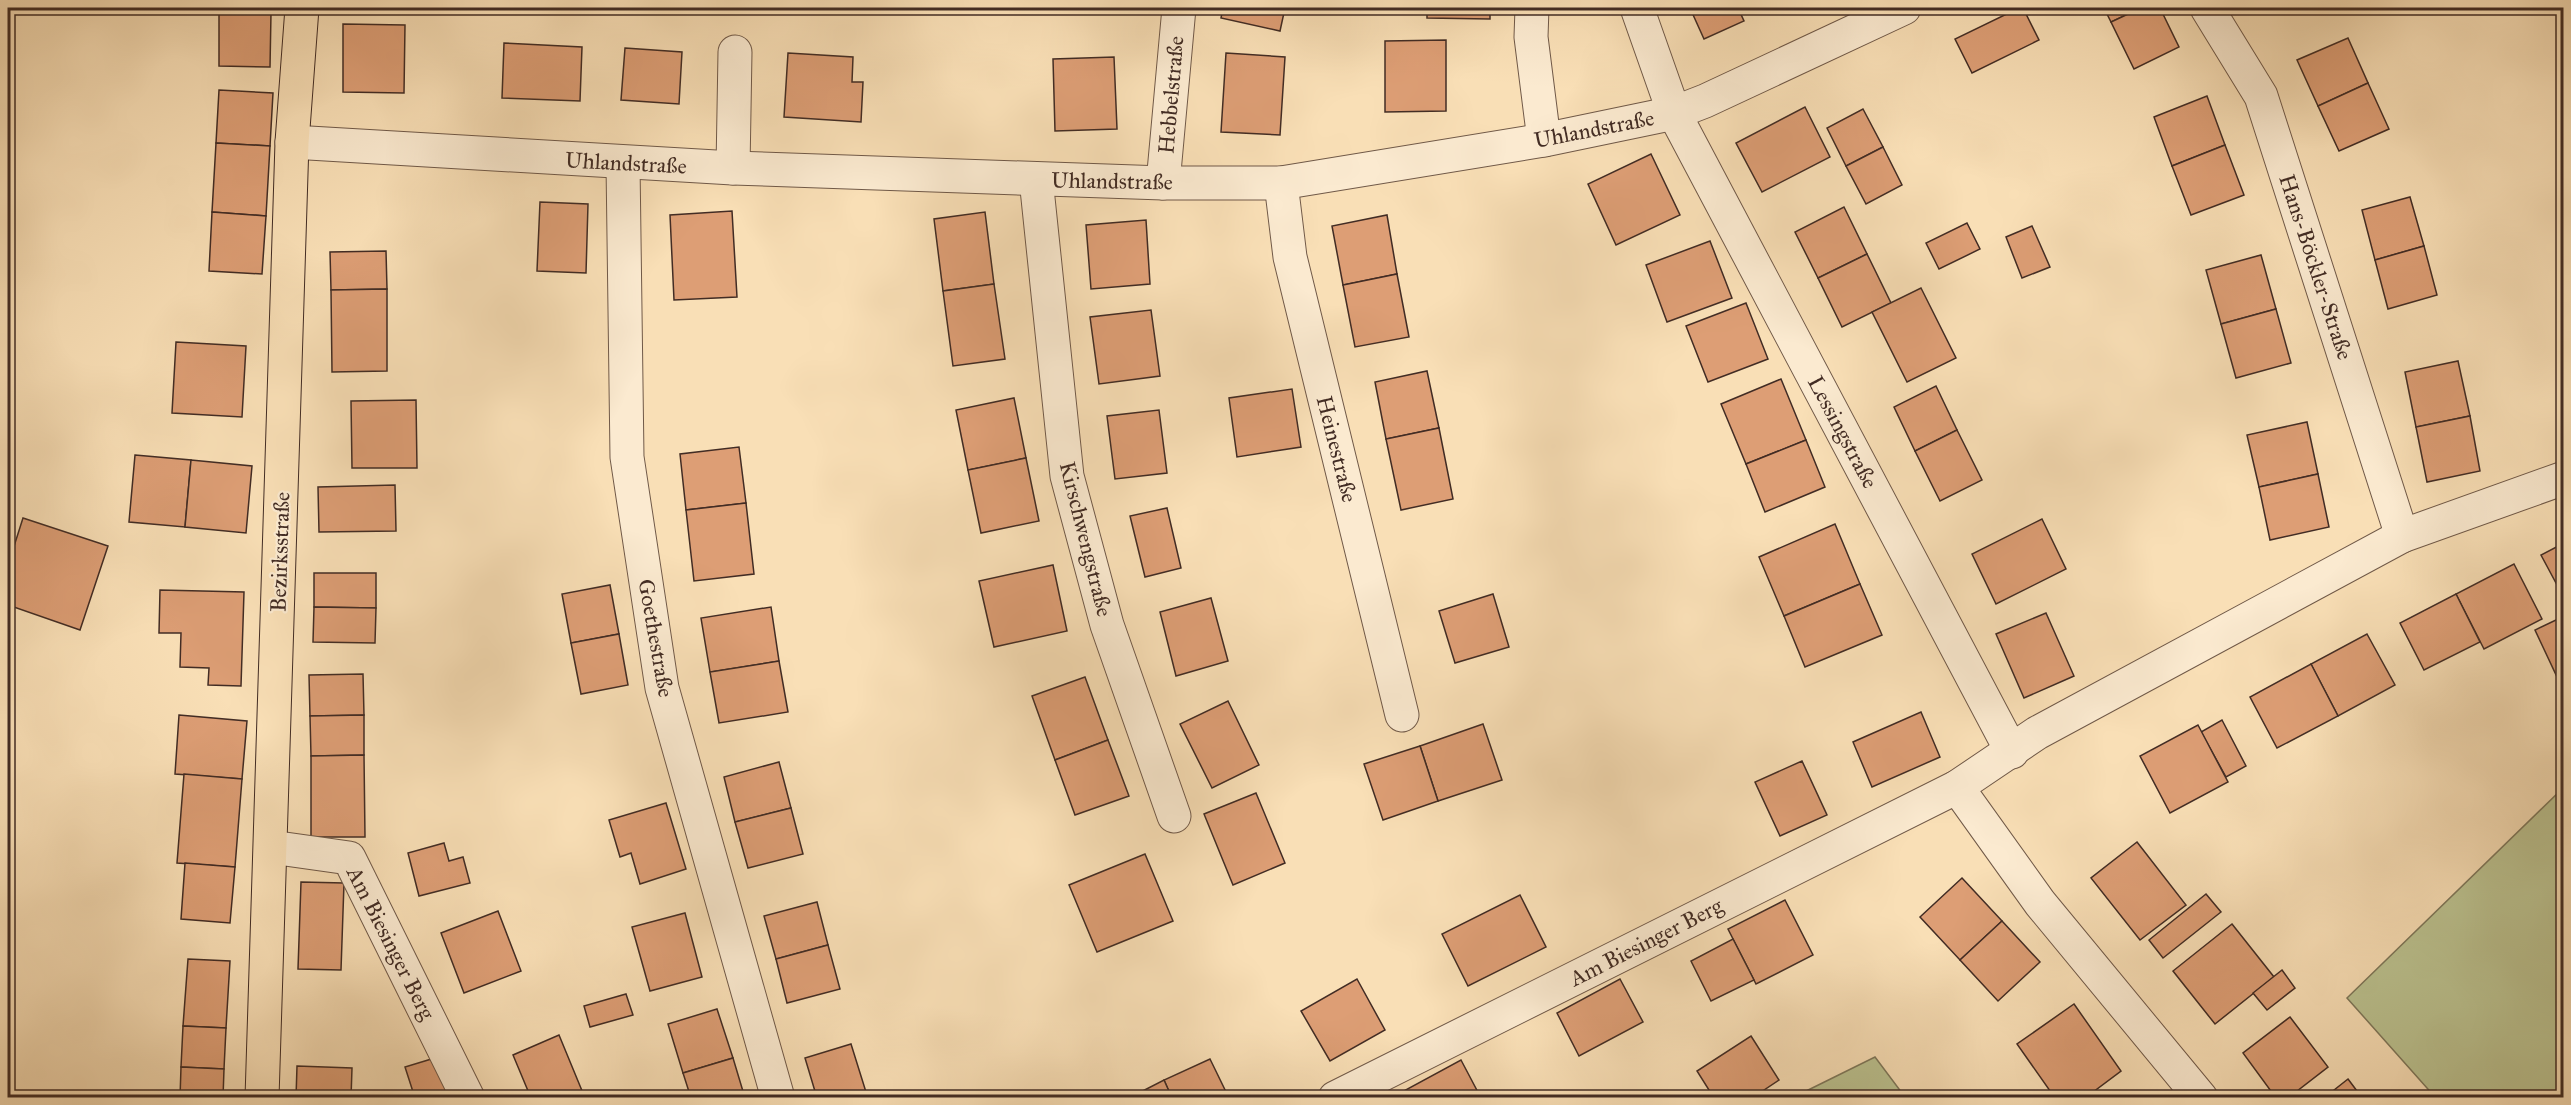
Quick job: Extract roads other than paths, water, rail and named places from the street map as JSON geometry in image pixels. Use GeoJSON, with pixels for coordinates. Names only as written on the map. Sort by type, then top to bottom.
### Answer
{"type":"FeatureCollection","features":[{"type":"Feature","properties":{"kind":"main road","name":"Bezirksstraße"},"geometry":{"type":"LineString","coordinates":[[262,1098],[292,142],[302,8]]}},
{"type":"Feature","properties":{"kind":"street","name":"Hebbelstraße"},"geometry":{"type":"LineString","coordinates":[[1163,183],[1179,8]]}},
{"type":"Feature","properties":{"kind":"street"},"geometry":{"type":"LineString","coordinates":[[1532,8],[1531,37],[1544,140]]}},
{"type":"Feature","properties":{"kind":"street","name":"Lessingstraße"},"geometry":{"type":"LineString","coordinates":[[1637,8],[1674,113],[2012,752]]}},
{"type":"Feature","properties":{"kind":"street","name":"Uhlandstraße"},"geometry":{"type":"LineString","coordinates":[[292,142],[623,164],[1163,183],[1281,183],[1544,140],[1674,113],[1705,101],[1904,8]]}},
{"type":"Feature","properties":{"kind":"street","name":"Hans-Böckler-Straße"},"geometry":{"type":"LineString","coordinates":[[2207,8],[2261,96],[2402,536]]}},
{"type":"Feature","properties":{"kind":"street"},"geometry":{"type":"LineString","coordinates":[[733,168],[735,52]]}},
{"type":"Feature","properties":{"kind":"street","name":"Goethestraße"},"geometry":{"type":"LineString","coordinates":[[623,164],[627,457],[662,688],[778,1098]]}},
{"type":"Feature","properties":{"kind":"street","name":"Kirschwengstraße"},"geometry":{"type":"LineString","coordinates":[[1036,179],[1067,476],[1107,625],[1174,816]]}},
{"type":"Feature","properties":{"kind":"street","name":"Heinestraße"},"geometry":{"type":"LineString","coordinates":[[1281,183],[1290,257],[1402,715]]}},
{"type":"Feature","properties":{"kind":"street"},"geometry":{"type":"LineString","coordinates":[[2012,752],[2037,733],[2402,536],[2564,478]]}},
{"type":"Feature","properties":{"kind":"street","name":"Am Biesinger Berg"},"geometry":{"type":"LineString","coordinates":[[1335,1098],[1957,787],[2012,752]]}},
{"type":"Feature","properties":{"kind":"street"},"geometry":{"type":"LineString","coordinates":[[1957,787],[2040,903],[2202,1098]]}},
{"type":"Feature","properties":{"kind":"street","name":"Am Biesinger Berg"},"geometry":{"type":"LineString","coordinates":[[271,847],[349,858],[468,1098]]}}]}
